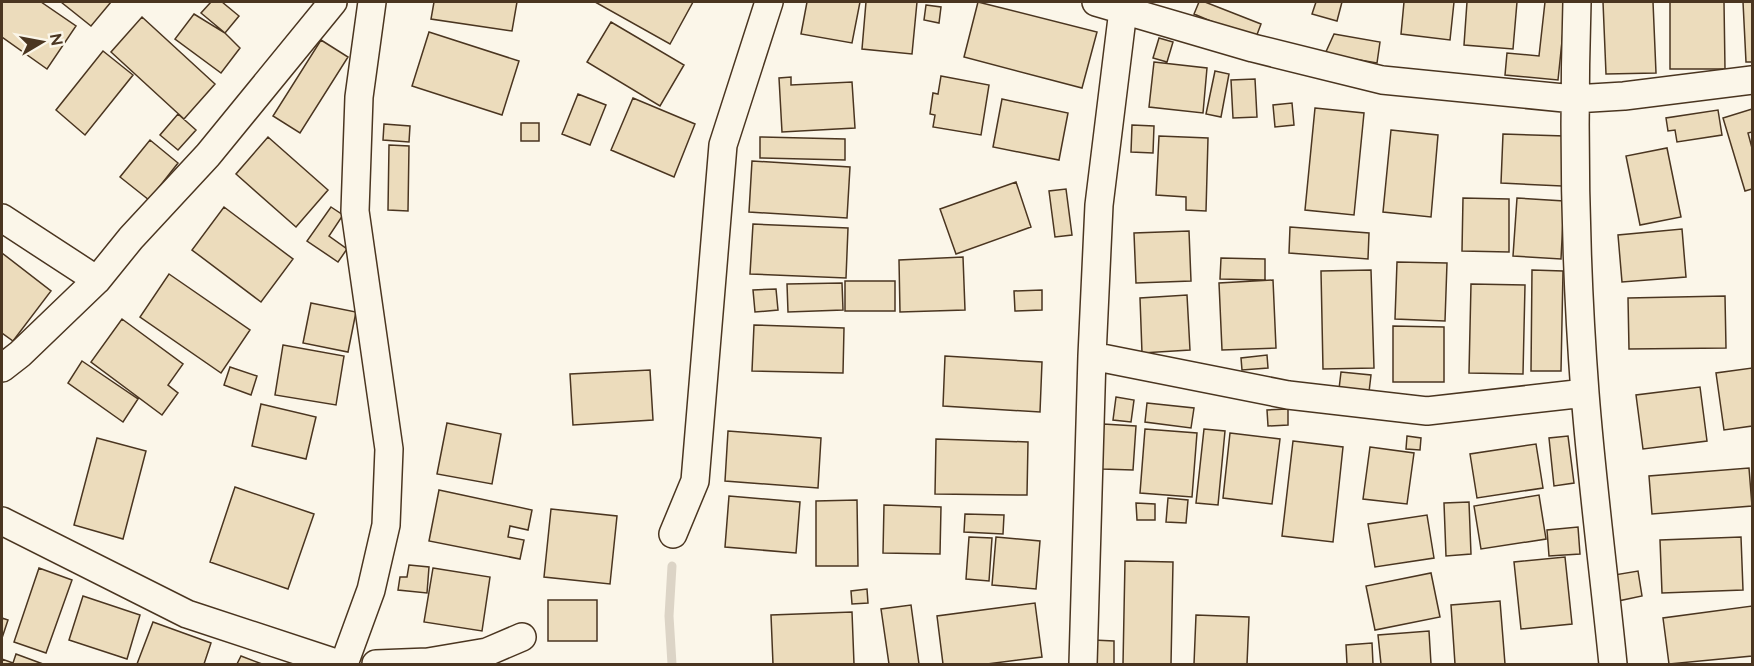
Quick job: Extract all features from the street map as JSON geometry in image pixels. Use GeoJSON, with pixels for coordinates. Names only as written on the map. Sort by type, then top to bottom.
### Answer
{"type":"FeatureCollection","features":[{"type":"Feature","properties":{"kind":"street"},"geometry":{"type":"LineString","coordinates":[[2,368],[20,354],[96,280],[208,155],[333,2]]}},
{"type":"Feature","properties":{"kind":"street"},"geometry":{"type":"LineString","coordinates":[[344,664],[371,590],[386,525],[389,449],[355,211],[359,97],[372,2]]}},
{"type":"Feature","properties":{"kind":"street"},"geometry":{"type":"LineString","coordinates":[[673,534],[695,481],[723,145],[769,2]]}},
{"type":"Feature","properties":{"kind":"street"},"geometry":{"type":"LineString","coordinates":[[1096,2],[1253,48],[1382,80],[1574,99],[1624,96],[1752,80]]}},
{"type":"Feature","properties":{"kind":"street"},"geometry":{"type":"LineString","coordinates":[[1577,2],[1574,99],[1576,224],[1585,393],[1613,664]]}},
{"type":"Feature","properties":{"kind":"street"},"geometry":{"type":"LineString","coordinates":[[1083,664],[1099,205],[1123,10]]}},
{"type":"Feature","properties":{"kind":"street"},"geometry":{"type":"LineString","coordinates":[[2,218],[96,280]]}},
{"type":"Feature","properties":{"kind":"street"},"geometry":{"type":"LineString","coordinates":[[1092,356],[1288,395],[1427,411],[1585,393]]}},
{"type":"Feature","properties":{"kind":"street"},"geometry":{"type":"LineString","coordinates":[[2,521],[187,614],[339,664]]}},
{"type":"Feature","properties":{"kind":"street"},"geometry":{"type":"LineString","coordinates":[[376,664],[428,662],[487,652],[522,637]]}},
{"type":"Feature","properties":{"kind":"building"},"geometry":{"type":"Polygon","coordinates":[[[2,2],[41,2],[76,26],[47,69],[2,37],[2,2]]]}},
{"type":"Feature","properties":{"kind":"building"},"geometry":{"type":"Polygon","coordinates":[[[61,2],[111,2],[91,26],[61,2]]]}},
{"type":"Feature","properties":{"kind":"building"},"geometry":{"type":"Polygon","coordinates":[[[211,2],[222,2],[239,16],[225,33],[201,13],[211,2]]]}},
{"type":"Feature","properties":{"kind":"building"},"geometry":{"type":"Polygon","coordinates":[[[434,2],[517,2],[512,31],[431,19],[434,2]]]}},
{"type":"Feature","properties":{"kind":"building"},"geometry":{"type":"Polygon","coordinates":[[[595,2],[693,2],[670,44],[595,2]]]}},
{"type":"Feature","properties":{"kind":"building"},"geometry":{"type":"Polygon","coordinates":[[[807,2],[860,2],[852,43],[801,34],[807,2]]]}},
{"type":"Feature","properties":{"kind":"building"},"geometry":{"type":"Polygon","coordinates":[[[866,2],[917,2],[912,54],[862,49],[866,2]]]}},
{"type":"Feature","properties":{"kind":"building"},"geometry":{"type":"Polygon","coordinates":[[[978,2],[1097,32],[1082,88],[964,57],[978,2]]]}},
{"type":"Feature","properties":{"kind":"building"},"geometry":{"type":"Polygon","coordinates":[[[1199,2],[1205,2],[1261,24],[1255,40],[1194,14],[1199,2]]]}},
{"type":"Feature","properties":{"kind":"building"},"geometry":{"type":"Polygon","coordinates":[[[1316,2],[1342,2],[1337,21],[1312,14],[1316,2]]]}},
{"type":"Feature","properties":{"kind":"building"},"geometry":{"type":"Polygon","coordinates":[[[1404,2],[1454,2],[1450,40],[1401,34],[1404,2]]]}},
{"type":"Feature","properties":{"kind":"building"},"geometry":{"type":"Polygon","coordinates":[[[1467,2],[1517,2],[1513,49],[1464,45],[1467,2]]]}},
{"type":"Feature","properties":{"kind":"building"},"geometry":{"type":"Polygon","coordinates":[[[1545,2],[1566,2],[1558,80],[1505,75],[1507,53],[1539,56],[1545,2]]]}},
{"type":"Feature","properties":{"kind":"building"},"geometry":{"type":"Polygon","coordinates":[[[1603,2],[1653,2],[1656,73],[1606,74],[1603,2]]]}},
{"type":"Feature","properties":{"kind":"building"},"geometry":{"type":"Polygon","coordinates":[[[1670,2],[1724,2],[1725,69],[1670,69],[1670,2]]]}},
{"type":"Feature","properties":{"kind":"building"},"geometry":{"type":"Polygon","coordinates":[[[1743,2],[1752,2],[1752,62],[1746,62],[1743,2]]]}},
{"type":"Feature","properties":{"kind":"building"},"geometry":{"type":"Polygon","coordinates":[[[926,5],[941,7],[939,23],[924,20],[926,5]]]}},
{"type":"Feature","properties":{"kind":"building"},"geometry":{"type":"Polygon","coordinates":[[[194,14],[225,33],[240,48],[221,73],[175,39],[194,14]]]}},
{"type":"Feature","properties":{"kind":"building"},"geometry":{"type":"Polygon","coordinates":[[[142,17],[215,84],[184,119],[111,52],[142,17]]]}},
{"type":"Feature","properties":{"kind":"building"},"geometry":{"type":"Polygon","coordinates":[[[611,22],[684,65],[660,106],[587,62],[611,22]]]}},
{"type":"Feature","properties":{"kind":"building"},"geometry":{"type":"Polygon","coordinates":[[[429,32],[519,61],[502,115],[412,86],[429,32]]]}},
{"type":"Feature","properties":{"kind":"building"},"geometry":{"type":"Polygon","coordinates":[[[1334,34],[1380,42],[1377,63],[1325,54],[1334,34]]]}},
{"type":"Feature","properties":{"kind":"building"},"geometry":{"type":"Polygon","coordinates":[[[1159,38],[1173,42],[1167,62],[1153,58],[1159,38]]]}},
{"type":"Feature","properties":{"kind":"building"},"geometry":{"type":"Polygon","coordinates":[[[321,40],[348,57],[300,133],[273,116],[321,40]]]}},
{"type":"Feature","properties":{"kind":"building"},"geometry":{"type":"Polygon","coordinates":[[[103,51],[133,75],[85,135],[56,110],[103,51]]]}},
{"type":"Feature","properties":{"kind":"building"},"geometry":{"type":"Polygon","coordinates":[[[1154,62],[1207,68],[1203,113],[1149,107],[1154,62]]]}},
{"type":"Feature","properties":{"kind":"building"},"geometry":{"type":"Polygon","coordinates":[[[1215,71],[1229,74],[1221,117],[1206,114],[1215,71]]]}},
{"type":"Feature","properties":{"kind":"building"},"geometry":{"type":"Polygon","coordinates":[[[941,76],[989,85],[981,135],[933,127],[935,115],[930,114],[933,93],[938,94],[941,76]]]}},
{"type":"Feature","properties":{"kind":"building"},"geometry":{"type":"Polygon","coordinates":[[[791,77],[791,85],[852,82],[855,128],[782,132],[779,78],[791,77]]]}},
{"type":"Feature","properties":{"kind":"building"},"geometry":{"type":"Polygon","coordinates":[[[1255,79],[1257,117],[1233,118],[1231,80],[1255,79]]]}},
{"type":"Feature","properties":{"kind":"building"},"geometry":{"type":"Polygon","coordinates":[[[578,94],[606,105],[590,145],[562,134],[578,94]]]}},
{"type":"Feature","properties":{"kind":"building"},"geometry":{"type":"Polygon","coordinates":[[[633,98],[695,124],[674,177],[611,150],[633,98]]]}},
{"type":"Feature","properties":{"kind":"building"},"geometry":{"type":"Polygon","coordinates":[[[1002,99],[1068,113],[1059,160],[993,147],[1002,99]]]}},
{"type":"Feature","properties":{"kind":"building"},"geometry":{"type":"Polygon","coordinates":[[[1292,103],[1294,125],[1275,127],[1273,105],[1292,103]]]}},
{"type":"Feature","properties":{"kind":"building"},"geometry":{"type":"Polygon","coordinates":[[[1315,108],[1364,113],[1354,215],[1305,210],[1315,108]]]}},
{"type":"Feature","properties":{"kind":"building"},"geometry":{"type":"Polygon","coordinates":[[[1752,109],[1752,132],[1748,133],[1752,148],[1752,189],[1745,191],[1723,118],[1752,109]]]}},
{"type":"Feature","properties":{"kind":"building"},"geometry":{"type":"Polygon","coordinates":[[[1718,110],[1722,135],[1677,142],[1675,130],[1668,131],[1666,118],[1718,110]]]}},
{"type":"Feature","properties":{"kind":"building"},"geometry":{"type":"Polygon","coordinates":[[[178,114],[196,130],[178,150],[160,135],[178,114]]]}},
{"type":"Feature","properties":{"kind":"building"},"geometry":{"type":"Polygon","coordinates":[[[521,123],[539,123],[539,141],[521,141],[521,123]]]}},
{"type":"Feature","properties":{"kind":"building"},"geometry":{"type":"Polygon","coordinates":[[[384,124],[410,126],[409,142],[383,140],[384,124]]]}},
{"type":"Feature","properties":{"kind":"building"},"geometry":{"type":"Polygon","coordinates":[[[1132,125],[1154,126],[1153,153],[1131,152],[1132,125]]]}},
{"type":"Feature","properties":{"kind":"building"},"geometry":{"type":"Polygon","coordinates":[[[1391,130],[1438,135],[1431,217],[1383,212],[1391,130]]]}},
{"type":"Feature","properties":{"kind":"building"},"geometry":{"type":"Polygon","coordinates":[[[1503,134],[1565,136],[1562,186],[1501,183],[1503,134]]]}},
{"type":"Feature","properties":{"kind":"building"},"geometry":{"type":"Polygon","coordinates":[[[1159,136],[1208,138],[1206,211],[1186,210],[1186,197],[1156,195],[1159,136]]]}},
{"type":"Feature","properties":{"kind":"building"},"geometry":{"type":"Polygon","coordinates":[[[268,137],[328,190],[296,227],[236,174],[268,137]]]}},
{"type":"Feature","properties":{"kind":"building"},"geometry":{"type":"Polygon","coordinates":[[[760,137],[845,139],[845,160],[760,158],[760,137]]]}},
{"type":"Feature","properties":{"kind":"building"},"geometry":{"type":"Polygon","coordinates":[[[150,140],[178,163],[149,200],[120,177],[150,140]]]}},
{"type":"Feature","properties":{"kind":"building"},"geometry":{"type":"Polygon","coordinates":[[[389,145],[409,146],[408,211],[388,210],[389,145]]]}},
{"type":"Feature","properties":{"kind":"building"},"geometry":{"type":"Polygon","coordinates":[[[1667,148],[1681,217],[1640,225],[1626,156],[1667,148]]]}},
{"type":"Feature","properties":{"kind":"building"},"geometry":{"type":"Polygon","coordinates":[[[752,161],[850,167],[847,218],[749,212],[752,161]]]}},
{"type":"Feature","properties":{"kind":"building"},"geometry":{"type":"Polygon","coordinates":[[[1016,182],[1031,227],[956,254],[940,209],[1016,182]]]}},
{"type":"Feature","properties":{"kind":"building"},"geometry":{"type":"Polygon","coordinates":[[[1066,189],[1072,235],[1055,237],[1049,191],[1066,189]]]}},
{"type":"Feature","properties":{"kind":"building"},"geometry":{"type":"Polygon","coordinates":[[[1463,198],[1509,199],[1509,252],[1462,251],[1463,198]]]}},
{"type":"Feature","properties":{"kind":"building"},"geometry":{"type":"Polygon","coordinates":[[[1517,198],[1564,201],[1561,259],[1513,256],[1517,198]]]}},
{"type":"Feature","properties":{"kind":"building"},"geometry":{"type":"Polygon","coordinates":[[[224,207],[293,259],[261,302],[192,250],[224,207]]]}},
{"type":"Feature","properties":{"kind":"building"},"geometry":{"type":"Polygon","coordinates":[[[331,207],[343,215],[329,236],[347,249],[338,262],[307,241],[331,207]]]}},
{"type":"Feature","properties":{"kind":"building"},"geometry":{"type":"Polygon","coordinates":[[[753,224],[848,228],[846,278],[750,274],[753,224]]]}},
{"type":"Feature","properties":{"kind":"building"},"geometry":{"type":"Polygon","coordinates":[[[1290,227],[1369,233],[1368,259],[1289,253],[1290,227]]]}},
{"type":"Feature","properties":{"kind":"building"},"geometry":{"type":"Polygon","coordinates":[[[1682,229],[1686,277],[1622,282],[1618,235],[1682,229]]]}},
{"type":"Feature","properties":{"kind":"building"},"geometry":{"type":"Polygon","coordinates":[[[1189,231],[1191,281],[1136,283],[1134,233],[1189,231]]]}},
{"type":"Feature","properties":{"kind":"building"},"geometry":{"type":"Polygon","coordinates":[[[2,253],[51,291],[13,341],[2,333],[2,253]]]}},
{"type":"Feature","properties":{"kind":"building"},"geometry":{"type":"Polygon","coordinates":[[[963,257],[965,310],[900,312],[899,260],[963,257]]]}},
{"type":"Feature","properties":{"kind":"building"},"geometry":{"type":"Polygon","coordinates":[[[1221,258],[1265,259],[1265,280],[1220,279],[1221,258]]]}},
{"type":"Feature","properties":{"kind":"building"},"geometry":{"type":"Polygon","coordinates":[[[1397,262],[1447,263],[1445,321],[1395,319],[1397,262]]]}},
{"type":"Feature","properties":{"kind":"building"},"geometry":{"type":"Polygon","coordinates":[[[1371,270],[1374,368],[1323,369],[1321,271],[1371,270]]]}},
{"type":"Feature","properties":{"kind":"building"},"geometry":{"type":"Polygon","coordinates":[[[1532,270],[1563,271],[1561,371],[1531,371],[1532,270]]]}},
{"type":"Feature","properties":{"kind":"building"},"geometry":{"type":"Polygon","coordinates":[[[169,274],[250,330],[221,373],[140,317],[169,274]]]}},
{"type":"Feature","properties":{"kind":"building"},"geometry":{"type":"Polygon","coordinates":[[[1273,280],[1276,348],[1222,350],[1219,283],[1273,280]]]}},
{"type":"Feature","properties":{"kind":"building"},"geometry":{"type":"Polygon","coordinates":[[[845,281],[895,281],[895,311],[845,311],[845,281]]]}},
{"type":"Feature","properties":{"kind":"building"},"geometry":{"type":"Polygon","coordinates":[[[842,283],[843,310],[788,312],[787,284],[842,283]]]}},
{"type":"Feature","properties":{"kind":"building"},"geometry":{"type":"Polygon","coordinates":[[[1471,284],[1525,285],[1523,374],[1469,373],[1471,284]]]}},
{"type":"Feature","properties":{"kind":"building"},"geometry":{"type":"Polygon","coordinates":[[[776,289],[778,310],[755,312],[753,290],[776,289]]]}},
{"type":"Feature","properties":{"kind":"building"},"geometry":{"type":"Polygon","coordinates":[[[1042,290],[1042,310],[1015,311],[1014,291],[1042,290]]]}},
{"type":"Feature","properties":{"kind":"building"},"geometry":{"type":"Polygon","coordinates":[[[1187,295],[1190,350],[1142,353],[1140,298],[1187,295]]]}},
{"type":"Feature","properties":{"kind":"building"},"geometry":{"type":"Polygon","coordinates":[[[1725,296],[1726,348],[1629,349],[1628,298],[1725,296]]]}},
{"type":"Feature","properties":{"kind":"building"},"geometry":{"type":"Polygon","coordinates":[[[311,303],[356,312],[348,352],[303,343],[311,303]]]}},
{"type":"Feature","properties":{"kind":"building"},"geometry":{"type":"Polygon","coordinates":[[[122,319],[183,364],[168,385],[178,393],[162,415],[91,362],[122,319]]]}},
{"type":"Feature","properties":{"kind":"building"},"geometry":{"type":"Polygon","coordinates":[[[754,325],[844,328],[843,373],[752,371],[754,325]]]}},
{"type":"Feature","properties":{"kind":"building"},"geometry":{"type":"Polygon","coordinates":[[[1393,326],[1444,327],[1444,382],[1393,382],[1393,326]]]}},
{"type":"Feature","properties":{"kind":"building"},"geometry":{"type":"Polygon","coordinates":[[[283,345],[344,356],[336,405],[275,395],[283,345]]]}},
{"type":"Feature","properties":{"kind":"building"},"geometry":{"type":"Polygon","coordinates":[[[1267,355],[1268,368],[1242,370],[1241,358],[1267,355]]]}},
{"type":"Feature","properties":{"kind":"building"},"geometry":{"type":"Polygon","coordinates":[[[945,356],[1042,362],[1040,412],[943,406],[945,356]]]}},
{"type":"Feature","properties":{"kind":"building"},"geometry":{"type":"Polygon","coordinates":[[[82,361],[138,399],[123,422],[68,383],[82,361]]]}},
{"type":"Feature","properties":{"kind":"building"},"geometry":{"type":"Polygon","coordinates":[[[230,367],[257,376],[251,395],[224,385],[230,367]]]}},
{"type":"Feature","properties":{"kind":"building"},"geometry":{"type":"Polygon","coordinates":[[[1752,368],[1752,426],[1724,430],[1716,373],[1752,368]]]}},
{"type":"Feature","properties":{"kind":"building"},"geometry":{"type":"Polygon","coordinates":[[[650,370],[653,420],[573,425],[570,374],[650,370]]]}},
{"type":"Feature","properties":{"kind":"building"},"geometry":{"type":"Polygon","coordinates":[[[1341,372],[1371,375],[1369,392],[1339,389],[1341,372]]]}},
{"type":"Feature","properties":{"kind":"building"},"geometry":{"type":"Polygon","coordinates":[[[1700,387],[1707,441],[1643,449],[1636,395],[1700,387]]]}},
{"type":"Feature","properties":{"kind":"building"},"geometry":{"type":"Polygon","coordinates":[[[1116,397],[1134,400],[1131,422],[1113,420],[1116,397]]]}},
{"type":"Feature","properties":{"kind":"building"},"geometry":{"type":"Polygon","coordinates":[[[1147,403],[1194,408],[1191,428],[1145,422],[1147,403]]]}},
{"type":"Feature","properties":{"kind":"building"},"geometry":{"type":"Polygon","coordinates":[[[261,404],[316,417],[306,459],[252,446],[261,404]]]}},
{"type":"Feature","properties":{"kind":"building"},"geometry":{"type":"Polygon","coordinates":[[[1288,409],[1288,425],[1268,426],[1267,410],[1288,409]]]}},
{"type":"Feature","properties":{"kind":"building"},"geometry":{"type":"Polygon","coordinates":[[[447,423],[501,434],[492,484],[437,474],[447,423]]]}},
{"type":"Feature","properties":{"kind":"building"},"geometry":{"type":"Polygon","coordinates":[[[1103,424],[1136,426],[1133,470],[1102,469],[1103,424]]]}},
{"type":"Feature","properties":{"kind":"building"},"geometry":{"type":"Polygon","coordinates":[[[1145,429],[1197,433],[1192,497],[1140,493],[1145,429]]]}},
{"type":"Feature","properties":{"kind":"building"},"geometry":{"type":"Polygon","coordinates":[[[1204,429],[1225,431],[1218,505],[1196,503],[1204,429]]]}},
{"type":"Feature","properties":{"kind":"building"},"geometry":{"type":"Polygon","coordinates":[[[728,431],[821,438],[818,488],[725,481],[728,431]]]}},
{"type":"Feature","properties":{"kind":"building"},"geometry":{"type":"Polygon","coordinates":[[[1230,433],[1280,439],[1272,504],[1223,498],[1230,433]]]}},
{"type":"Feature","properties":{"kind":"building"},"geometry":{"type":"Polygon","coordinates":[[[1407,436],[1421,438],[1420,450],[1406,449],[1407,436]]]}},
{"type":"Feature","properties":{"kind":"building"},"geometry":{"type":"Polygon","coordinates":[[[1568,436],[1574,483],[1554,486],[1549,438],[1568,436]]]}},
{"type":"Feature","properties":{"kind":"building"},"geometry":{"type":"Polygon","coordinates":[[[97,438],[146,451],[123,539],[74,525],[97,438]]]}},
{"type":"Feature","properties":{"kind":"building"},"geometry":{"type":"Polygon","coordinates":[[[936,439],[1028,442],[1027,495],[935,494],[936,439]]]}},
{"type":"Feature","properties":{"kind":"building"},"geometry":{"type":"Polygon","coordinates":[[[1293,441],[1343,447],[1333,542],[1282,536],[1293,441]]]}},
{"type":"Feature","properties":{"kind":"building"},"geometry":{"type":"Polygon","coordinates":[[[1536,444],[1543,488],[1477,498],[1470,454],[1536,444]]]}},
{"type":"Feature","properties":{"kind":"building"},"geometry":{"type":"Polygon","coordinates":[[[1370,447],[1414,453],[1407,504],[1363,499],[1370,447]]]}},
{"type":"Feature","properties":{"kind":"building"},"geometry":{"type":"Polygon","coordinates":[[[1749,468],[1752,506],[1652,514],[1649,476],[1749,468]]]}},
{"type":"Feature","properties":{"kind":"building"},"geometry":{"type":"Polygon","coordinates":[[[235,487],[314,514],[288,589],[210,562],[235,487]]]}},
{"type":"Feature","properties":{"kind":"building"},"geometry":{"type":"Polygon","coordinates":[[[439,490],[532,510],[528,530],[510,526],[508,537],[524,540],[520,559],[429,541],[439,490]]]}},
{"type":"Feature","properties":{"kind":"building"},"geometry":{"type":"Polygon","coordinates":[[[1539,495],[1546,539],[1481,549],[1474,506],[1539,495]]]}},
{"type":"Feature","properties":{"kind":"building"},"geometry":{"type":"Polygon","coordinates":[[[729,496],[800,502],[796,553],[725,547],[729,496]]]}},
{"type":"Feature","properties":{"kind":"building"},"geometry":{"type":"Polygon","coordinates":[[[1168,498],[1188,500],[1186,523],[1166,522],[1168,498]]]}},
{"type":"Feature","properties":{"kind":"building"},"geometry":{"type":"Polygon","coordinates":[[[857,500],[858,566],[816,566],[816,501],[857,500]]]}},
{"type":"Feature","properties":{"kind":"building"},"geometry":{"type":"Polygon","coordinates":[[[1469,502],[1471,554],[1446,556],[1444,503],[1469,502]]]}},
{"type":"Feature","properties":{"kind":"building"},"geometry":{"type":"Polygon","coordinates":[[[1136,503],[1155,504],[1155,520],[1137,520],[1136,503]]]}},
{"type":"Feature","properties":{"kind":"building"},"geometry":{"type":"Polygon","coordinates":[[[884,505],[941,507],[940,554],[883,553],[884,505]]]}},
{"type":"Feature","properties":{"kind":"building"},"geometry":{"type":"Polygon","coordinates":[[[551,509],[617,516],[610,584],[544,577],[551,509]]]}},
{"type":"Feature","properties":{"kind":"building"},"geometry":{"type":"Polygon","coordinates":[[[965,514],[1004,515],[1003,534],[964,532],[965,514]]]}},
{"type":"Feature","properties":{"kind":"building"},"geometry":{"type":"Polygon","coordinates":[[[1427,515],[1434,558],[1375,567],[1368,524],[1427,515]]]}},
{"type":"Feature","properties":{"kind":"building"},"geometry":{"type":"Polygon","coordinates":[[[1578,527],[1580,554],[1549,556],[1547,530],[1578,527]]]}},
{"type":"Feature","properties":{"kind":"building"},"geometry":{"type":"Polygon","coordinates":[[[969,537],[992,538],[989,581],[966,579],[969,537]]]}},
{"type":"Feature","properties":{"kind":"building"},"geometry":{"type":"Polygon","coordinates":[[[996,537],[1040,541],[1036,589],[992,585],[996,537]]]}},
{"type":"Feature","properties":{"kind":"building"},"geometry":{"type":"Polygon","coordinates":[[[1741,537],[1743,590],[1662,593],[1660,540],[1741,537]]]}},
{"type":"Feature","properties":{"kind":"building"},"geometry":{"type":"Polygon","coordinates":[[[1565,557],[1572,624],[1521,629],[1514,562],[1565,557]]]}},
{"type":"Feature","properties":{"kind":"building"},"geometry":{"type":"Polygon","coordinates":[[[1125,561],[1173,562],[1171,664],[1123,664],[1125,561]]]}},
{"type":"Feature","properties":{"kind":"building"},"geometry":{"type":"Polygon","coordinates":[[[409,565],[429,567],[427,593],[398,590],[400,577],[407,577],[409,565]]]}},
{"type":"Feature","properties":{"kind":"building"},"geometry":{"type":"Polygon","coordinates":[[[39,568],[72,580],[46,653],[14,642],[39,568]]]}},
{"type":"Feature","properties":{"kind":"building"},"geometry":{"type":"Polygon","coordinates":[[[433,568],[490,577],[482,631],[424,622],[433,568]]]}},
{"type":"Feature","properties":{"kind":"building"},"geometry":{"type":"Polygon","coordinates":[[[1638,571],[1642,596],[1618,601],[1614,575],[1638,571]]]}},
{"type":"Feature","properties":{"kind":"building"},"geometry":{"type":"Polygon","coordinates":[[[1431,573],[1440,617],[1375,630],[1366,586],[1431,573]]]}},
{"type":"Feature","properties":{"kind":"building"},"geometry":{"type":"Polygon","coordinates":[[[867,589],[868,603],[852,604],[851,591],[867,589]]]}},
{"type":"Feature","properties":{"kind":"building"},"geometry":{"type":"Polygon","coordinates":[[[83,596],[140,615],[127,659],[69,640],[83,596]]]}},
{"type":"Feature","properties":{"kind":"building"},"geometry":{"type":"Polygon","coordinates":[[[548,600],[597,600],[597,641],[548,641],[548,600]]]}},
{"type":"Feature","properties":{"kind":"building"},"geometry":{"type":"Polygon","coordinates":[[[1500,601],[1505,664],[1455,664],[1451,605],[1500,601]]]}},
{"type":"Feature","properties":{"kind":"building"},"geometry":{"type":"Polygon","coordinates":[[[1035,603],[1042,657],[987,664],[943,664],[937,616],[1035,603]]]}},
{"type":"Feature","properties":{"kind":"building"},"geometry":{"type":"Polygon","coordinates":[[[911,605],[919,664],[889,664],[881,609],[911,605]]]}},
{"type":"Feature","properties":{"kind":"building"},"geometry":{"type":"Polygon","coordinates":[[[1752,606],[1752,656],[1669,664],[1663,618],[1752,606]]]}},
{"type":"Feature","properties":{"kind":"building"},"geometry":{"type":"Polygon","coordinates":[[[852,612],[854,664],[773,664],[771,615],[852,612]]]}},
{"type":"Feature","properties":{"kind":"building"},"geometry":{"type":"Polygon","coordinates":[[[1196,615],[1249,617],[1247,664],[1194,664],[1196,615]]]}},
{"type":"Feature","properties":{"kind":"building"},"geometry":{"type":"Polygon","coordinates":[[[2,618],[8,620],[2,638],[2,618]]]}},
{"type":"Feature","properties":{"kind":"building"},"geometry":{"type":"Polygon","coordinates":[[[153,622],[211,643],[204,664],[137,664],[153,622]]]}},
{"type":"Feature","properties":{"kind":"building"},"geometry":{"type":"Polygon","coordinates":[[[1429,631],[1431,664],[1381,664],[1378,635],[1429,631]]]}},
{"type":"Feature","properties":{"kind":"building"},"geometry":{"type":"Polygon","coordinates":[[[1093,640],[1114,641],[1114,664],[1093,664],[1093,640]]]}},
{"type":"Feature","properties":{"kind":"building"},"geometry":{"type":"Polygon","coordinates":[[[1372,643],[1373,664],[1347,664],[1346,645],[1372,643]]]}},
{"type":"Feature","properties":{"kind":"building"},"geometry":{"type":"Polygon","coordinates":[[[16,654],[43,664],[2,664],[2,659],[13,663],[16,654]]]}},
{"type":"Feature","properties":{"kind":"building"},"geometry":{"type":"Polygon","coordinates":[[[241,656],[262,664],[237,664],[241,656]]]}},
{"type":"Feature","properties":{"kind":"waterway"},"geometry":{"type":"LineString","coordinates":[[672,566],[669,616],[672,664]]}}]}
